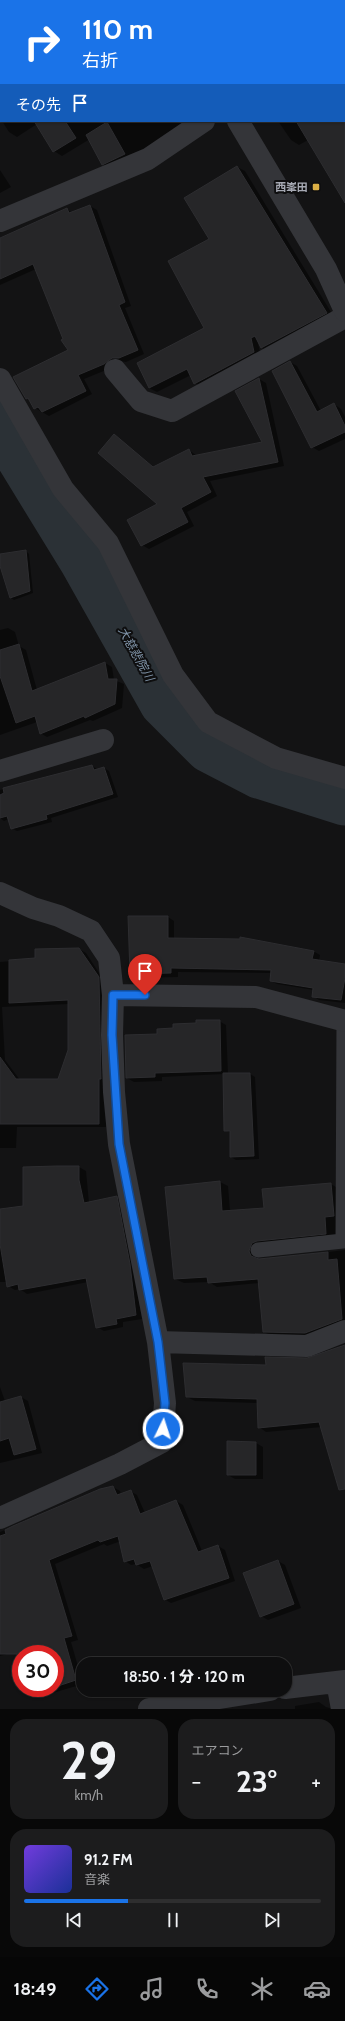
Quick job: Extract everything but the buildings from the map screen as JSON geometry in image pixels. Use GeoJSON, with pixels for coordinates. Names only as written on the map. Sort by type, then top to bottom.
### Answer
{"type":"FeatureCollection","features":[{"type":"Feature","properties":{"kind":"street"},"geometry":{"type":"LineString","coordinates":[[0,221],[148,159],[203,122]]}},
{"type":"Feature","properties":{"kind":"street"},"geometry":{"type":"LineString","coordinates":[[239,122],[326,269],[345,311]]}},
{"type":"Feature","properties":{"kind":"street"},"geometry":{"type":"LineString","coordinates":[[116,370],[141,401],[172,411],[345,317]]}},
{"type":"Feature","properties":{"kind":"street"},"geometry":{"type":"LineString","coordinates":[[0,379],[63,489],[108,543],[173,675],[208,722],[276,758],[345,778]]}},
{"type":"Feature","properties":{"kind":"street"},"geometry":{"type":"LineString","coordinates":[[0,771],[103,740]]}},
{"type":"Feature","properties":{"kind":"street"},"geometry":{"type":"LineString","coordinates":[[0,893],[33,908],[59,916],[91,931],[110,958],[113,995],[112,1042],[119,1144],[158,1342],[165,1403],[162,1442],[120,1464],[0,1518]]}},
{"type":"Feature","properties":{"kind":"street"},"geometry":{"type":"LineString","coordinates":[[113,995],[256,997],[344,1021]]}},
{"type":"Feature","properties":{"kind":"street"},"geometry":{"type":"LineString","coordinates":[[158,1342],[307,1346],[345,1331]]}},
{"type":"Feature","properties":{"kind":"street"},"geometry":{"type":"LineString","coordinates":[[292,1687],[341,1681],[342,1709]]}},
{"type":"Feature","properties":{"kind":"street"},"geometry":{"type":"LineString","coordinates":[[149,1709],[264,1697]]}},
{"type":"Feature","properties":{"kind":"lane"},"geometry":{"type":"LineString","coordinates":[[258,1250],[342,1240],[344,1021]]}},
{"type":"Feature","properties":{"kind":"waterway","name":"大慈悲院川"},"geometry":{"type":"LineString","coordinates":[[0,424],[84,561],[164,703],[209,748],[259,774],[345,801]]}},
{"type":"Feature","properties":{"kind":"place","name":"西峯田"},"geometry":{"type":"Point","coordinates":[316,187]}},
{"type":"Feature","properties":{"kind":"route"},"geometry":{"type":"LineString","coordinates":[[145,995],[113,995],[112,1035],[114,1092],[119,1144],[130,1191],[158,1342],[165,1403],[163,1429]]}}]}
